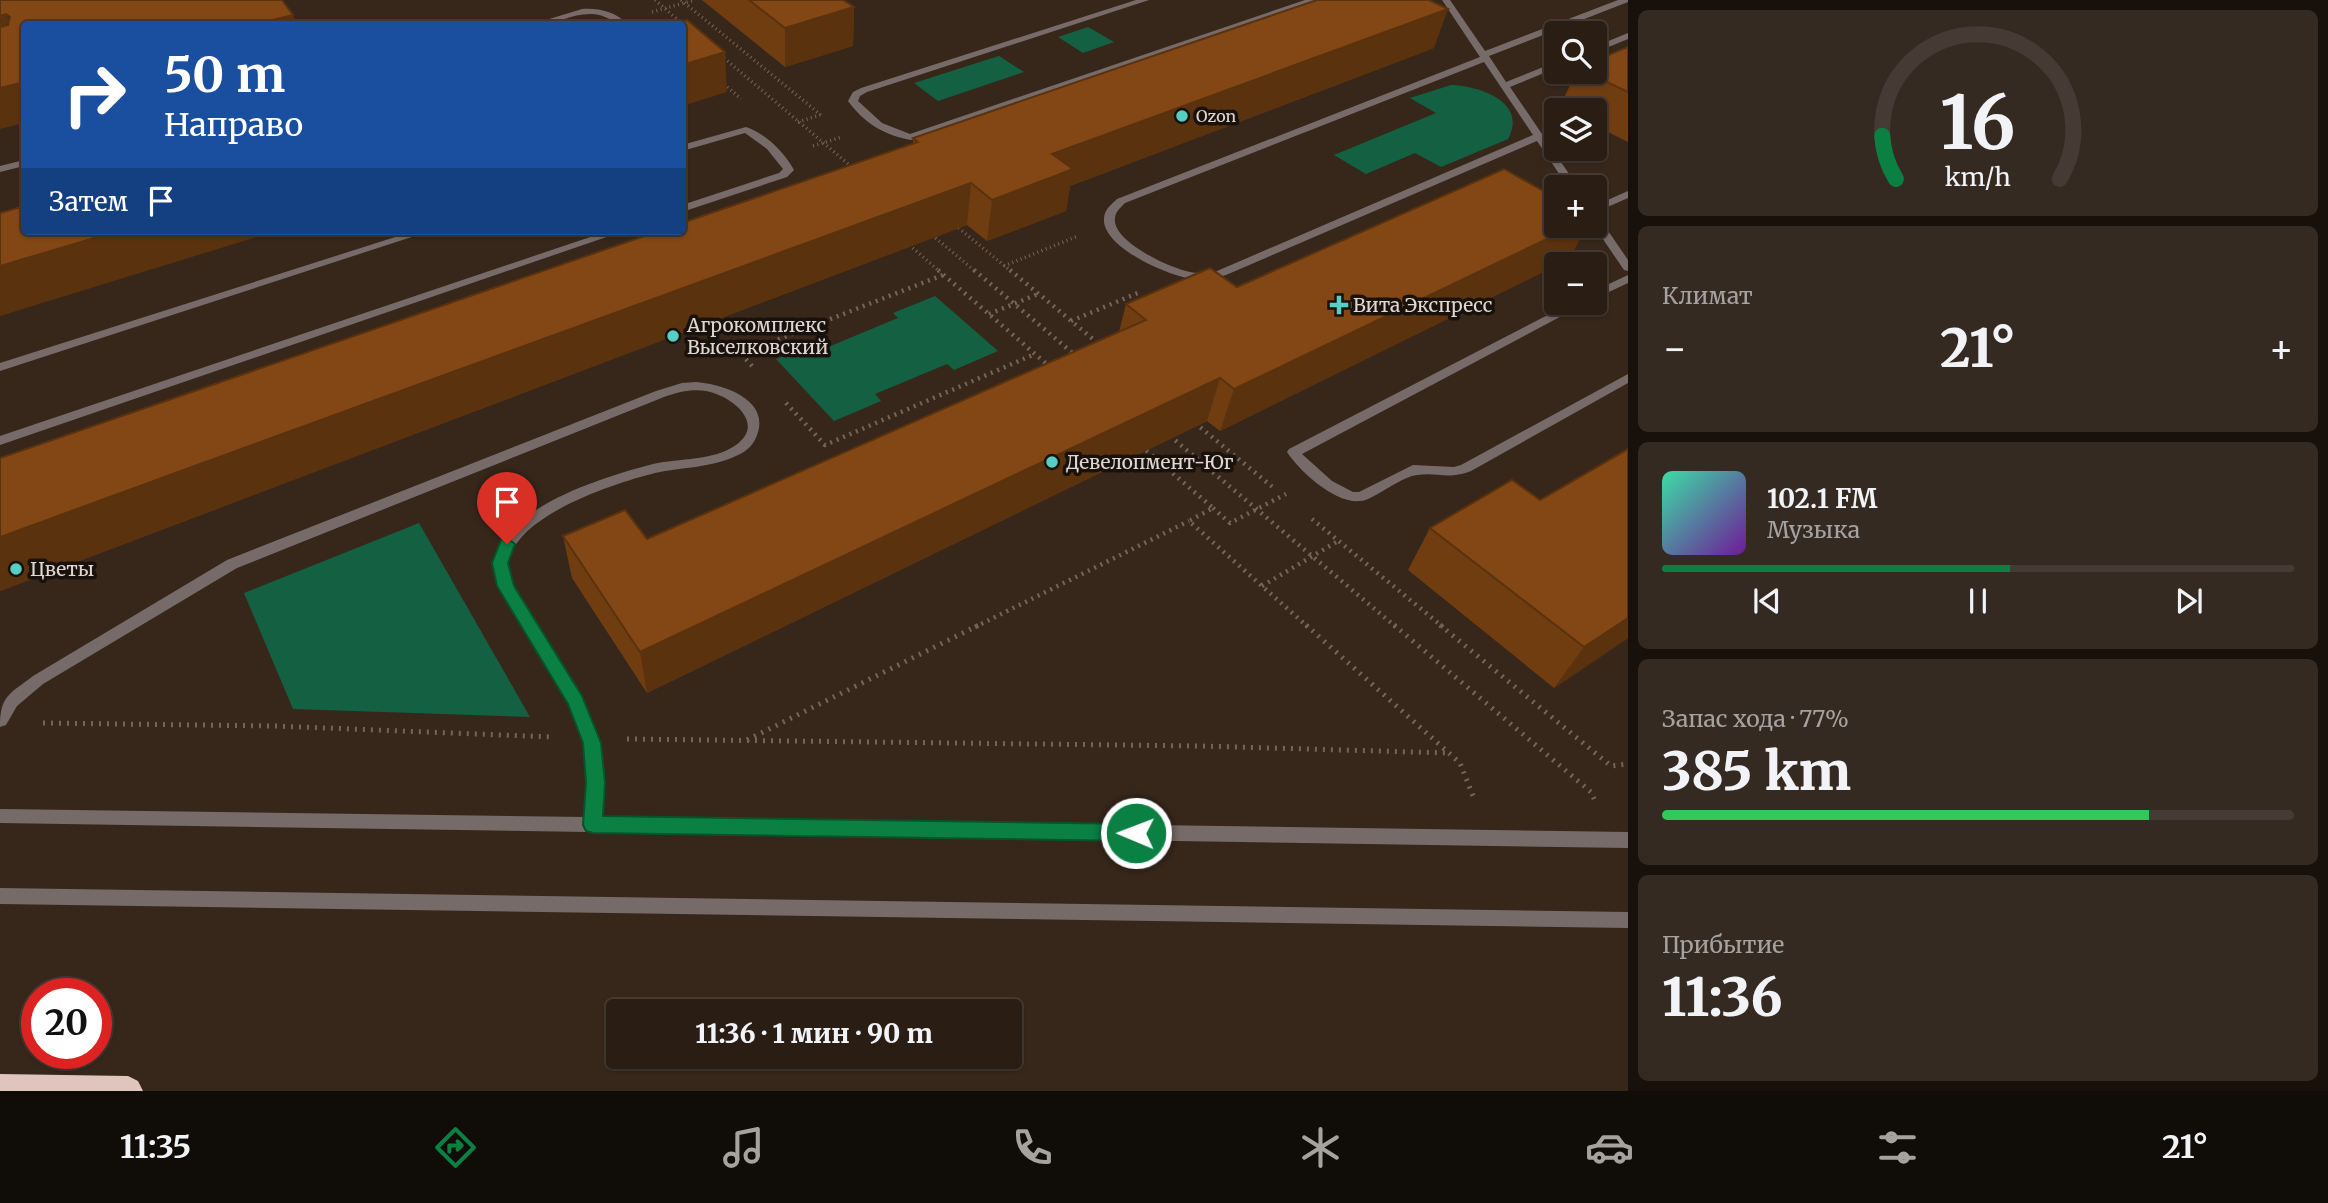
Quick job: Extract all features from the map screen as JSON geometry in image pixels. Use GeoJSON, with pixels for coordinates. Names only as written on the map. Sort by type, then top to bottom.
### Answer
{"type":"FeatureCollection","features":[{"type":"Feature","properties":{"kind":"highway"},"geometry":{"type":"LineString","coordinates":[[0,1088],[128,1091]]}},
{"type":"Feature","properties":{"kind":"lane"},"geometry":{"type":"LineString","coordinates":[[1145,0],[864,90],[856,94],[853,101],[884,129],[895,135],[911,136],[1313,0]]}},
{"type":"Feature","properties":{"kind":"lane"},"geometry":{"type":"LineString","coordinates":[[1446,0],[1565,175]]}},
{"type":"Feature","properties":{"kind":"lane"},"geometry":{"type":"LineString","coordinates":[[1539,136],[1222,273],[1205,277],[1183,274],[1148,261],[1121,240],[1108,217],[1111,208],[1121,201],[1626,0]]}},
{"type":"Feature","properties":{"kind":"lane"},"geometry":{"type":"LineString","coordinates":[[549,21],[594,10],[613,14],[620,21]]}},
{"type":"Feature","properties":{"kind":"lane"},"geometry":{"type":"LineString","coordinates":[[1607,45],[1628,36]]}},
{"type":"Feature","properties":{"kind":"lane"},"geometry":{"type":"LineString","coordinates":[[1504,86],[1544,70]]}},
{"type":"Feature","properties":{"kind":"lane"},"geometry":{"type":"LineString","coordinates":[[686,147],[746,130],[786,163],[789,170],[783,175],[686,208]]}},
{"type":"Feature","properties":{"kind":"lane"},"geometry":{"type":"LineString","coordinates":[[0,169],[21,164]]}},
{"type":"Feature","properties":{"kind":"lane"},"geometry":{"type":"LineString","coordinates":[[1607,203],[1628,194]]}},
{"type":"Feature","properties":{"kind":"lane"},"geometry":{"type":"LineString","coordinates":[[0,367],[412,235]]}},
{"type":"Feature","properties":{"kind":"lane"},"geometry":{"type":"LineString","coordinates":[[0,441],[607,235]]}},
{"type":"Feature","properties":{"kind":"lane"},"geometry":{"type":"LineString","coordinates":[[1607,235],[1626,260]]}},
{"type":"Feature","properties":{"kind":"lane"},"geometry":{"type":"LineString","coordinates":[[1607,289],[1628,278]]}},
{"type":"Feature","properties":{"kind":"lane"},"geometry":{"type":"LineString","coordinates":[[1557,315],[1299,447],[1294,452],[1320,476],[1352,498],[1361,497],[1413,470],[1455,472],[1628,378]]}},
{"type":"Feature","properties":{"kind":"lane"},"geometry":{"type":"LineString","coordinates":[[0,720],[12,701],[38,680],[232,564],[670,391],[696,386],[729,393],[750,411],[752,435],[745,447],[735,454],[642,472],[579,495],[523,527],[507,544],[500,563],[506,586],[575,702],[590,739],[596,783],[593,825]]}},
{"type":"Feature","properties":{"kind":"lane"},"geometry":{"type":"LineString","coordinates":[[0,817],[1621,840]]}},
{"type":"Feature","properties":{"kind":"lane"},"geometry":{"type":"LineString","coordinates":[[0,896],[1628,920]]}},
{"type":"Feature","properties":{"kind":"path"},"geometry":{"type":"LineString","coordinates":[[654,0],[680,21]]}},
{"type":"Feature","properties":{"kind":"path"},"geometry":{"type":"LineString","coordinates":[[628,21],[683,1],[695,0]]}},
{"type":"Feature","properties":{"kind":"path"},"geometry":{"type":"LineString","coordinates":[[683,1],[828,121]]}},
{"type":"Feature","properties":{"kind":"path"},"geometry":{"type":"LineString","coordinates":[[686,26],[696,35]]}},
{"type":"Feature","properties":{"kind":"path"},"geometry":{"type":"LineString","coordinates":[[716,52],[855,170]]}},
{"type":"Feature","properties":{"kind":"path"},"geometry":{"type":"LineString","coordinates":[[714,75],[745,102]]}},
{"type":"Feature","properties":{"kind":"path"},"geometry":{"type":"LineString","coordinates":[[788,126],[821,115]]}},
{"type":"Feature","properties":{"kind":"path"},"geometry":{"type":"LineString","coordinates":[[812,147],[846,135],[836,128]]}},
{"type":"Feature","properties":{"kind":"path"},"geometry":{"type":"LineString","coordinates":[[951,222],[1103,348]]}},
{"type":"Feature","properties":{"kind":"path"},"geometry":{"type":"LineString","coordinates":[[1004,266],[1111,223]]}},
{"type":"Feature","properties":{"kind":"path"},"geometry":{"type":"LineString","coordinates":[[929,232],[1077,357]]}},
{"type":"Feature","properties":{"kind":"path"},"geometry":{"type":"LineString","coordinates":[[903,239],[1056,372]]}},
{"type":"Feature","properties":{"kind":"path"},"geometry":{"type":"LineString","coordinates":[[1072,321],[1183,274]]}},
{"type":"Feature","properties":{"kind":"path"},"geometry":{"type":"LineString","coordinates":[[758,373],[741,354],[944,275]]}},
{"type":"Feature","properties":{"kind":"path"},"geometry":{"type":"LineString","coordinates":[[989,314],[1038,294]]}},
{"type":"Feature","properties":{"kind":"path"},"geometry":{"type":"LineString","coordinates":[[783,400],[825,445],[1035,354]]}},
{"type":"Feature","properties":{"kind":"path"},"geometry":{"type":"LineString","coordinates":[[1188,417],[1292,503]]}},
{"type":"Feature","properties":{"kind":"path"},"geometry":{"type":"LineString","coordinates":[[1162,429],[1591,792],[1621,840]]}},
{"type":"Feature","properties":{"kind":"path"},"geometry":{"type":"LineString","coordinates":[[1140,445],[1230,523],[1320,476]]}},
{"type":"Feature","properties":{"kind":"path"},"geometry":{"type":"LineString","coordinates":[[746,741],[1213,508]]}},
{"type":"Feature","properties":{"kind":"path"},"geometry":{"type":"LineString","coordinates":[[1310,518],[1611,766],[1628,764]]}},
{"type":"Feature","properties":{"kind":"path"},"geometry":{"type":"LineString","coordinates":[[1189,521],[1460,763],[1489,838]]}},
{"type":"Feature","properties":{"kind":"path"},"geometry":{"type":"LineString","coordinates":[[1262,586],[1338,541]]}},
{"type":"Feature","properties":{"kind":"path"},"geometry":{"type":"LineString","coordinates":[[41,723],[275,726],[590,739],[1199,746],[1450,753]]}},
{"type":"Feature","properties":{"kind":"green space"},"geometry":{"type":"Polygon","coordinates":[[[1088,27],[1114,42],[1083,53],[1058,37],[1088,27]]]}},
{"type":"Feature","properties":{"kind":"green space"},"geometry":{"type":"Polygon","coordinates":[[[999,56],[1024,72],[938,101],[914,83],[999,56]]]}},
{"type":"Feature","properties":{"kind":"green space"},"geometry":{"type":"Polygon","coordinates":[[[1451,85],[1487,93],[1506,106],[1512,115],[1508,139],[1441,167],[1415,153],[1366,174],[1334,155],[1436,113],[1410,98],[1451,85]]]}},
{"type":"Feature","properties":{"kind":"green space"},"geometry":{"type":"Polygon","coordinates":[[[935,296],[998,351],[954,370],[947,364],[875,394],[881,401],[834,421],[776,359],[822,341],[828,347],[898,318],[893,313],[935,296]]]}},
{"type":"Feature","properties":{"kind":"green space"},"geometry":{"type":"Polygon","coordinates":[[[419,523],[530,717],[293,709],[244,593],[419,523]]]}},
{"type":"Feature","properties":{"kind":"building"},"geometry":{"type":"Polygon","coordinates":[[[0,0],[282,0],[293,15],[268,21],[21,21],[21,83],[0,88],[0,27],[8,25],[10,17],[6,14],[0,16],[0,0]]]}},
{"type":"Feature","properties":{"kind":"building"},"geometry":{"type":"Polygon","coordinates":[[[749,0],[843,0],[854,7],[785,28],[749,0]]]}},
{"type":"Feature","properties":{"kind":"building"},"geometry":{"type":"Polygon","coordinates":[[[1317,0],[1429,0],[1448,9],[1052,154],[1073,169],[992,200],[971,183],[0,537],[0,458],[647,235],[686,235],[686,222],[918,142],[913,138],[1317,0]]]}},
{"type":"Feature","properties":{"kind":"building"},"geometry":{"type":"Polygon","coordinates":[[[687,20],[725,52],[686,64],[686,21],[683,21],[687,20]]]}},
{"type":"Feature","properties":{"kind":"building"},"geometry":{"type":"Polygon","coordinates":[[[1628,47],[1628,92],[1607,82],[1607,56],[1628,47]]]}},
{"type":"Feature","properties":{"kind":"building"},"geometry":{"type":"Polygon","coordinates":[[[1504,169],[1544,191],[1544,238],[1549,238],[1234,389],[1220,378],[640,652],[563,536],[625,510],[647,539],[1146,320],[1126,304],[1210,268],[1237,287],[1504,169]]]}},
{"type":"Feature","properties":{"kind":"building"},"geometry":{"type":"Polygon","coordinates":[[[21,207],[21,235],[105,235],[0,266],[0,213],[21,207]]]}},
{"type":"Feature","properties":{"kind":"building"},"geometry":{"type":"Polygon","coordinates":[[[1628,449],[1628,618],[1584,647],[1430,528],[1512,480],[1540,500],[1628,449]]]}},
{"type":"Feature","properties":{"kind":"place","name":"Ozon"},"geometry":{"type":"Point","coordinates":[1182,116]}},
{"type":"Feature","properties":{"kind":"place","name":"Вита Экспресс"},"geometry":{"type":"Point","coordinates":[1339,305]}},
{"type":"Feature","properties":{"kind":"place","name":"Агрокомплекс Выселковский"},"geometry":{"type":"Point","coordinates":[673,336]}},
{"type":"Feature","properties":{"kind":"place","name":"Девелопмент-Юг"},"geometry":{"type":"Point","coordinates":[1052,462]}},
{"type":"Feature","properties":{"kind":"place","name":"Цветы"},"geometry":{"type":"Point","coordinates":[16,569]}},
{"type":"Feature","properties":{"kind":"route"},"geometry":{"type":"LineString","coordinates":[[507,544],[500,563],[506,586],[575,702],[592,743],[596,783],[593,825],[1136,833]]}}]}
